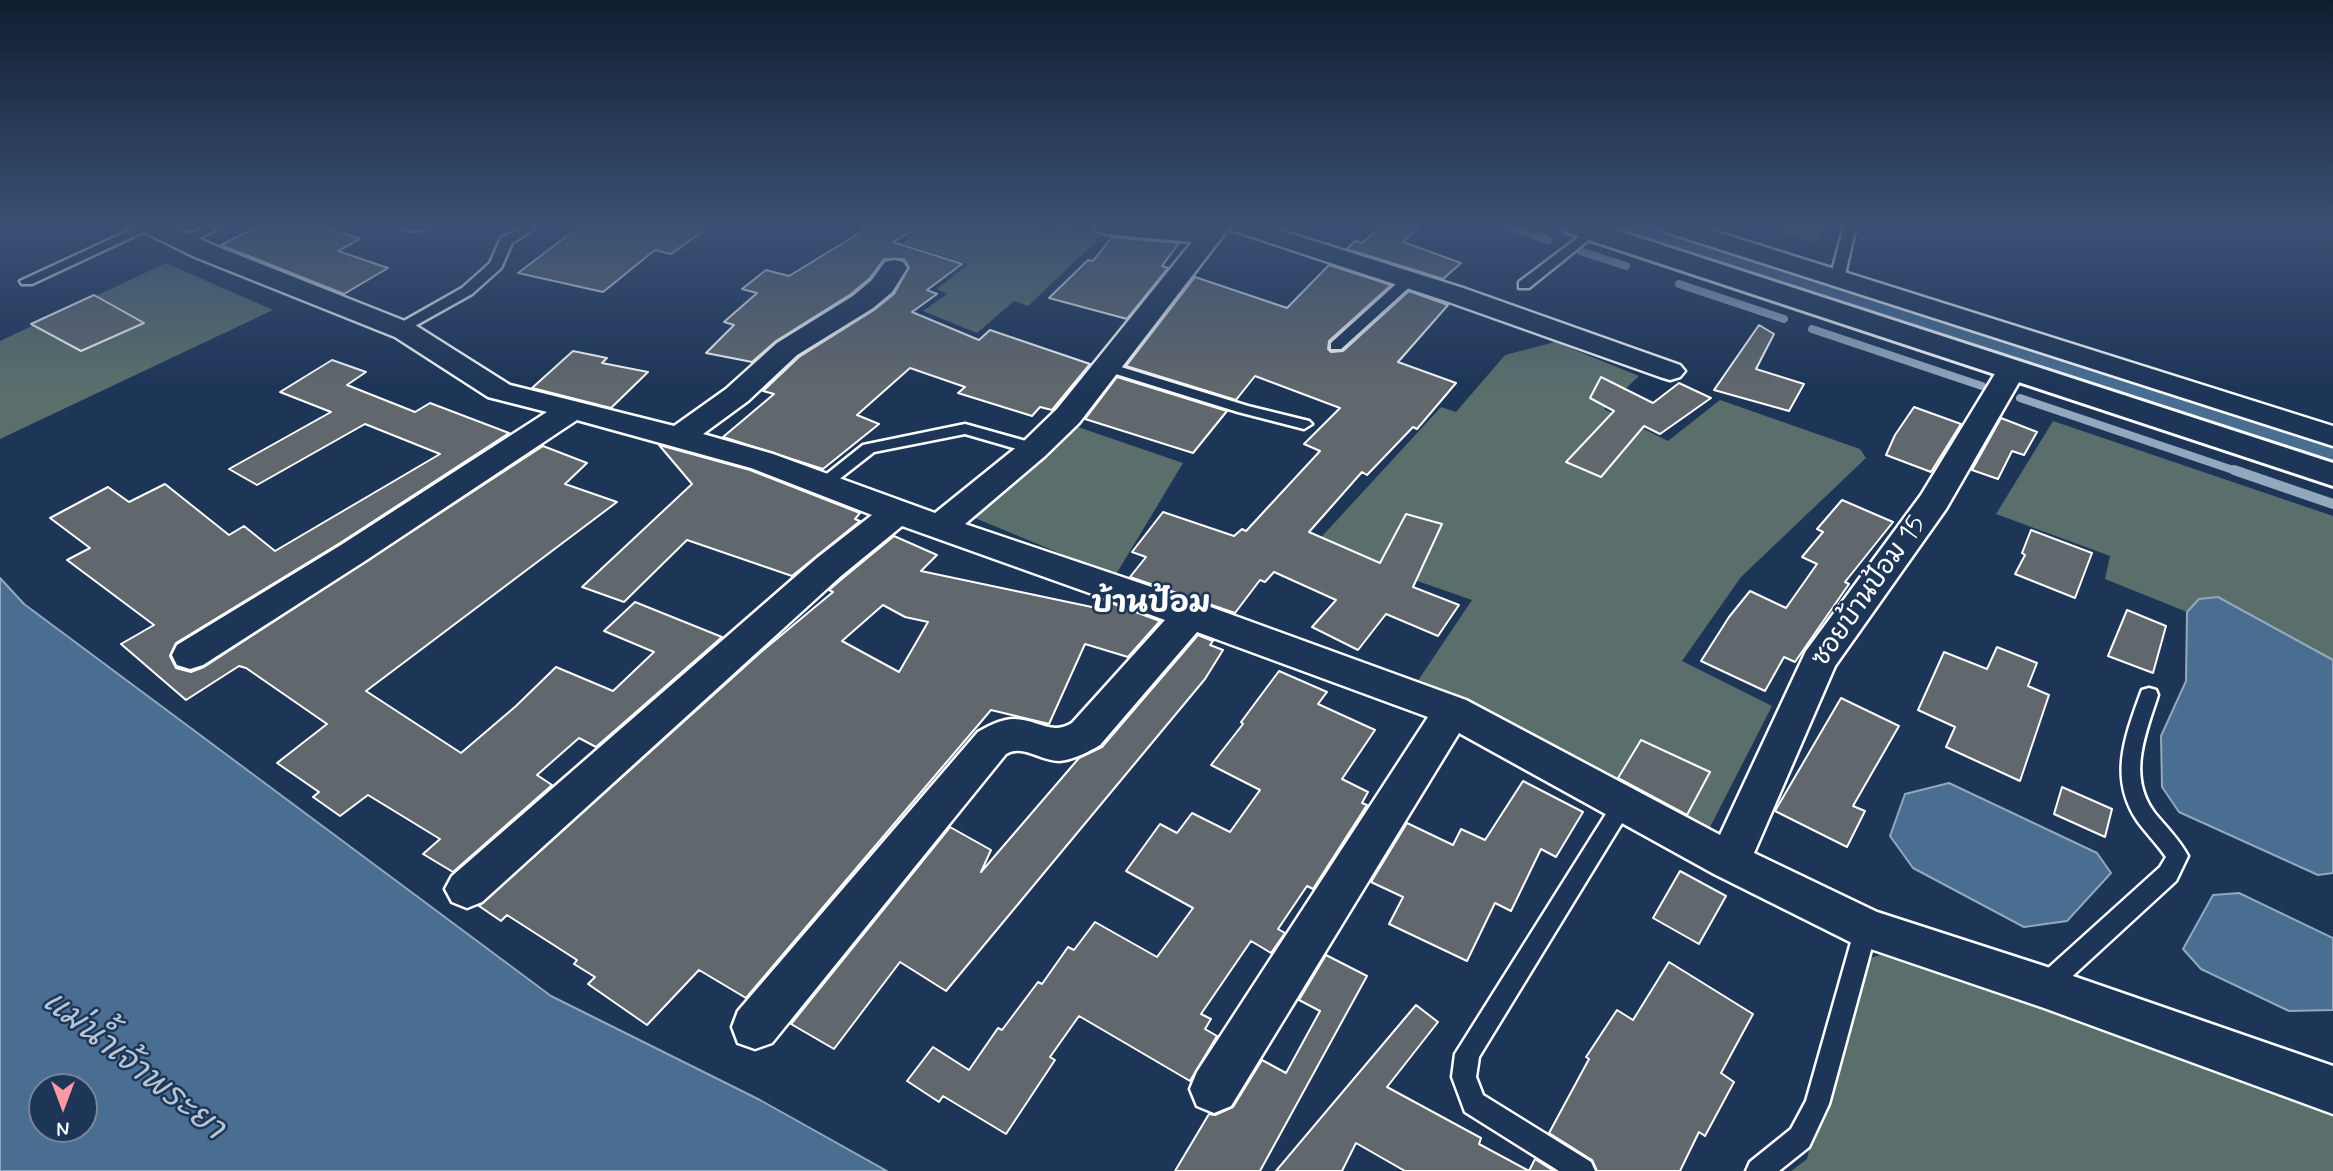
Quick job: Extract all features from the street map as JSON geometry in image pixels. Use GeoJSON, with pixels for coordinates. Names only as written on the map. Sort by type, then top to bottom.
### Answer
{"type":"FeatureCollection","features":[{"type":"Feature","properties":{"kind":"main road"},"geometry":{"type":"LineString","coordinates":[[1783,281],[1827,292],[2011,370],[2333,475]]}},
{"type":"Feature","properties":{"kind":"street"},"geometry":{"type":"LineString","coordinates":[[281,281],[405,331],[499,391],[762,461],[897,512],[1192,614],[1452,711],[1730,861],[1866,928],[2044,987],[2333,1090]]}},
{"type":"Feature","properties":{"kind":"street"},"geometry":{"type":"LineString","coordinates":[[678,438],[737,395],[787,349],[863,302],[886,281]]}},
{"type":"Feature","properties":{"kind":"street"},"geometry":{"type":"LineString","coordinates":[[940,527],[1034,449],[1068,416],[1175,281]]}},
{"type":"Feature","properties":{"kind":"street"},"geometry":{"type":"LineString","coordinates":[[1415,281],[1670,371]]}},
{"type":"Feature","properties":{"kind":"street"},"geometry":{"type":"LineString","coordinates":[[1800,281],[1827,292],[2333,436]]}},
{"type":"Feature","properties":{"kind":"street","name":"ซอยบ้านป้อม 15"},"geometry":{"type":"LineString","coordinates":[[1730,861],[1819,662],[1934,501],[2011,370]]}},
{"type":"Feature","properties":{"kind":"street"},"geometry":{"type":"LineString","coordinates":[[190,655],[386,533],[571,410]]}},
{"type":"Feature","properties":{"kind":"street"},"geometry":{"type":"LineString","coordinates":[[467,889],[829,567],[897,512]]}},
{"type":"Feature","properties":{"kind":"street"},"geometry":{"type":"LineString","coordinates":[[755,1027],[992,743],[1002,736],[1016,733],[1056,745],[1071,743],[1086,734],[1192,614]]}},
{"type":"Feature","properties":{"kind":"street"},"geometry":{"type":"LineString","coordinates":[[1214,1090],[1452,711]]}},
{"type":"Feature","properties":{"kind":"lane"},"geometry":{"type":"LineString","coordinates":[[405,331],[407,325],[467,291],[479,281]]}},
{"type":"Feature","properties":{"kind":"lane"},"geometry":{"type":"LineString","coordinates":[[1336,346],[1408,281]]}},
{"type":"Feature","properties":{"kind":"lane"},"geometry":{"type":"LineString","coordinates":[[1524,285],[1529,281]]}},
{"type":"Feature","properties":{"kind":"lane"},"geometry":{"type":"LineString","coordinates":[[1827,292],[1831,281]]}},
{"type":"Feature","properties":{"kind":"lane"},"geometry":{"type":"LineString","coordinates":[[1108,367],[1243,409],[1304,424]]}},
{"type":"Feature","properties":{"kind":"lane"},"geometry":{"type":"LineString","coordinates":[[822,484],[869,448],[965,429],[1034,449]]}},
{"type":"Feature","properties":{"kind":"lane"},"geometry":{"type":"LineString","coordinates":[[2044,987],[2168,874],[2177,856],[2169,842],[2141,809],[2131,783],[2128,757],[2149,695]]}},
{"type":"Feature","properties":{"kind":"lane"},"geometry":{"type":"LineString","coordinates":[[1582,1171],[1474,1104],[1464,1077],[1467,1054],[1623,803]]}},
{"type":"Feature","properties":{"kind":"lane"},"geometry":{"type":"LineString","coordinates":[[1759,1171],[1800,1138],[1816,1104],[1866,928]]}},
{"type":"Feature","properties":{"kind":"green space"},"geometry":{"type":"Polygon","coordinates":[[[128,281],[206,281],[273,310],[0,439],[0,341],[128,281]]]}},
{"type":"Feature","properties":{"kind":"green space"},"geometry":{"type":"Polygon","coordinates":[[[947,281],[1055,281],[1028,306],[1014,301],[977,333],[923,311],[947,294],[937,289],[947,281]]]}},
{"type":"Feature","properties":{"kind":"green space"},"geometry":{"type":"Polygon","coordinates":[[[1555,342],[1639,376],[1604,409],[1668,441],[1720,400],[1860,449],[1866,458],[1741,577],[1682,661],[1772,706],[1706,835],[1415,685],[1472,600],[1314,545],[1441,407],[1456,412],[1505,355],[1555,342]]]}},
{"type":"Feature","properties":{"kind":"green space"},"geometry":{"type":"Polygon","coordinates":[[[2053,421],[2333,516],[2333,660],[2219,597],[2199,599],[2187,612],[2105,579],[2110,556],[1996,514],[2053,421]]]}},
{"type":"Feature","properties":{"kind":"green space"},"geometry":{"type":"Polygon","coordinates":[[[1075,426],[1183,463],[1115,576],[975,518],[976,508],[1075,426]]]}},
{"type":"Feature","properties":{"kind":"green space"},"geometry":{"type":"Polygon","coordinates":[[[1880,955],[2131,1035],[2333,1111],[2333,1171],[1791,1171],[1807,1159],[1857,962],[1880,955]]]}},
{"type":"Feature","properties":{"kind":"water","name":"แม่น้ำเจ้าพระยา"},"geometry":{"type":"Polygon","coordinates":[[[0,578],[24,604],[551,996],[760,1100],[887,1171],[0,1171],[0,578]]]}},
{"type":"Feature","properties":{"kind":"water"},"geometry":{"type":"Polygon","coordinates":[[[2218,597],[2333,660],[2333,873],[2318,875],[2179,812],[2162,787],[2161,736],[2186,681],[2187,612],[2199,599],[2218,597]]]}},
{"type":"Feature","properties":{"kind":"water"},"geometry":{"type":"Polygon","coordinates":[[[1949,783],[2097,853],[2111,873],[2067,921],[2024,927],[1913,868],[1890,836],[1905,794],[1949,783]]]}},
{"type":"Feature","properties":{"kind":"water"},"geometry":{"type":"Polygon","coordinates":[[[2239,893],[2333,938],[2333,1010],[2289,1011],[2201,969],[2183,949],[2213,895],[2239,893]]]}},
{"type":"Feature","properties":{"kind":"building"},"geometry":{"type":"Polygon","coordinates":[[[310,281],[367,281],[344,294],[310,281]]]}},
{"type":"Feature","properties":{"kind":"building"},"geometry":{"type":"Polygon","coordinates":[[[552,281],[617,281],[603,292],[552,281]]]}},
{"type":"Feature","properties":{"kind":"building"},"geometry":{"type":"Polygon","coordinates":[[[753,281],[867,281],[851,294],[776,341],[752,362],[706,353],[734,325],[724,322],[757,293],[742,289],[753,281]]]}},
{"type":"Feature","properties":{"kind":"building"},"geometry":{"type":"Polygon","coordinates":[[[901,281],[940,281],[927,290],[937,294],[912,312],[979,340],[990,330],[1090,364],[1052,410],[1040,407],[1032,416],[958,393],[965,387],[910,368],[857,415],[879,424],[823,469],[723,437],[774,394],[763,391],[799,357],[874,310],[894,294],[901,281]]]}},
{"type":"Feature","properties":{"kind":"building"},"geometry":{"type":"Polygon","coordinates":[[[1067,281],[1158,281],[1127,319],[1049,298],[1067,281]]]}},
{"type":"Feature","properties":{"kind":"building"},"geometry":{"type":"Polygon","coordinates":[[[1192,281],[1206,281],[1287,308],[1314,281],[1378,281],[1391,285],[1329,341],[1328,349],[1331,352],[1343,351],[1409,291],[1448,305],[1398,362],[1456,383],[1417,429],[1413,427],[1367,475],[1362,472],[1309,532],[1380,563],[1406,514],[1442,524],[1413,587],[1459,605],[1438,636],[1386,614],[1358,650],[1312,627],[1336,600],[1274,572],[1265,582],[1260,580],[1235,613],[1130,577],[1146,557],[1132,552],[1163,512],[1234,536],[1242,529],[1246,531],[1320,451],[1304,444],[1340,408],[1255,376],[1236,400],[1126,366],[1192,281]]]}},
{"type":"Feature","properties":{"kind":"building"},"geometry":{"type":"Polygon","coordinates":[[[94,295],[144,323],[81,351],[31,324],[94,295]]]}},
{"type":"Feature","properties":{"kind":"building"},"geometry":{"type":"Polygon","coordinates":[[[1759,325],[1774,334],[1756,369],[1804,384],[1789,411],[1714,390],[1759,325]]]}},
{"type":"Feature","properties":{"kind":"building"},"geometry":{"type":"Polygon","coordinates":[[[573,351],[607,358],[602,363],[648,372],[611,408],[532,388],[573,351]]]}},
{"type":"Feature","properties":{"kind":"building"},"geometry":{"type":"Polygon","coordinates":[[[332,360],[366,372],[347,385],[415,412],[430,403],[509,433],[340,543],[176,643],[170,656],[176,668],[191,672],[204,667],[543,446],[587,463],[565,484],[617,502],[366,691],[461,753],[556,667],[613,691],[654,652],[604,631],[635,602],[722,637],[596,747],[579,738],[537,775],[552,785],[453,872],[423,854],[440,839],[368,795],[340,816],[313,797],[319,792],[277,763],[327,724],[246,668],[239,666],[186,700],[121,644],[154,625],[67,560],[90,548],[50,518],[108,487],[129,502],[165,484],[229,535],[244,526],[275,551],[440,454],[365,424],[257,485],[229,469],[331,412],[280,392],[332,360]]]}},
{"type":"Feature","properties":{"kind":"building"},"geometry":{"type":"Polygon","coordinates":[[[1117,377],[1227,411],[1193,453],[1085,419],[1117,377]]]}},
{"type":"Feature","properties":{"kind":"building"},"geometry":{"type":"Polygon","coordinates":[[[1601,377],[1653,403],[1679,383],[1711,398],[1660,434],[1644,426],[1601,477],[1566,462],[1614,411],[1590,398],[1601,377]]]}},
{"type":"Feature","properties":{"kind":"building"},"geometry":{"type":"Polygon","coordinates":[[[1914,407],[1961,424],[1931,472],[1886,455],[1895,435],[1914,407]]]}},
{"type":"Feature","properties":{"kind":"building"},"geometry":{"type":"Polygon","coordinates":[[[2001,418],[2037,432],[2024,455],[2012,451],[1998,479],[1972,470],[2001,418]]]}},
{"type":"Feature","properties":{"kind":"building"},"geometry":{"type":"Polygon","coordinates":[[[659,445],[750,470],[860,513],[855,519],[860,521],[792,576],[687,540],[624,602],[582,587],[692,484],[659,445]]]}},
{"type":"Feature","properties":{"kind":"building"},"geometry":{"type":"Polygon","coordinates":[[[1842,500],[1893,522],[1845,582],[1849,584],[1795,662],[1784,657],[1765,691],[1701,661],[1729,617],[1750,591],[1786,608],[1817,564],[1802,557],[1823,532],[1817,529],[1842,500]]]}},
{"type":"Feature","properties":{"kind":"building"},"geometry":{"type":"Polygon","coordinates":[[[2031,530],[2092,553],[2075,598],[2015,574],[2025,555],[2022,553],[2031,530]]]}},
{"type":"Feature","properties":{"kind":"building"},"geometry":{"type":"Polygon","coordinates":[[[894,536],[937,555],[921,571],[1106,610],[1111,603],[1160,621],[1128,657],[1085,644],[1049,724],[991,710],[746,998],[699,970],[647,1025],[588,984],[595,977],[574,964],[577,960],[507,915],[501,921],[479,906],[761,652],[833,592],[829,590],[894,536]],[[883,605],[842,641],[899,672],[928,622],[905,617],[883,605]]]}},
{"type":"Feature","properties":{"kind":"building"},"geometry":{"type":"Polygon","coordinates":[[[2127,610],[2166,626],[2153,673],[2108,656],[2127,610]]]}},
{"type":"Feature","properties":{"kind":"building"},"geometry":{"type":"Polygon","coordinates":[[[1198,635],[1213,641],[1210,645],[1223,650],[1205,679],[946,991],[900,962],[834,1049],[791,1024],[950,827],[991,850],[981,872],[1079,758],[1102,747],[1198,635]]]}},
{"type":"Feature","properties":{"kind":"building"},"geometry":{"type":"Polygon","coordinates":[[[1997,647],[2037,663],[2028,686],[2049,695],[2020,781],[1946,747],[1955,727],[1918,710],[1944,652],[1987,669],[1997,647]]]}},
{"type":"Feature","properties":{"kind":"building"},"geometry":{"type":"Polygon","coordinates":[[[1279,671],[1327,692],[1318,704],[1375,730],[1342,779],[1368,792],[1362,803],[1367,805],[1313,889],[1307,886],[1278,929],[1285,933],[1271,953],[1251,941],[1201,1014],[1211,1019],[1205,1029],[1217,1036],[1190,1081],[1079,1016],[1050,1057],[1055,1060],[1006,1134],[943,1096],[939,1102],[907,1081],[933,1047],[969,1070],[998,1028],[1002,1030],[1038,982],[1042,984],[1068,947],[1074,950],[1095,922],[1157,957],[1193,908],[1126,871],[1160,824],[1177,833],[1192,813],[1230,832],[1260,790],[1211,765],[1279,671]]]}},
{"type":"Feature","properties":{"kind":"building"},"geometry":{"type":"Polygon","coordinates":[[[1841,698],[1899,726],[1853,806],[1865,811],[1847,847],[1775,811],[1841,698]]]}},
{"type":"Feature","properties":{"kind":"building"},"geometry":{"type":"Polygon","coordinates":[[[1641,740],[1710,772],[1687,815],[1618,778],[1641,740]]]}},
{"type":"Feature","properties":{"kind":"building"},"geometry":{"type":"Polygon","coordinates":[[[1523,781],[1583,812],[1556,857],[1541,849],[1511,911],[1495,903],[1467,961],[1389,924],[1403,897],[1371,882],[1407,823],[1453,845],[1461,829],[1485,840],[1523,781]]]}},
{"type":"Feature","properties":{"kind":"building"},"geometry":{"type":"Polygon","coordinates":[[[2062,787],[2112,809],[2105,837],[2054,814],[2062,787]]]}},
{"type":"Feature","properties":{"kind":"building"},"geometry":{"type":"Polygon","coordinates":[[[1680,871],[1726,896],[1699,944],[1653,918],[1680,871]]]}},
{"type":"Feature","properties":{"kind":"building"},"geometry":{"type":"Polygon","coordinates":[[[1326,955],[1367,976],[1260,1171],[1175,1171],[1209,1114],[1215,1115],[1233,1107],[1262,1060],[1286,1073],[1320,1011],[1299,1000],[1326,955]]]}},
{"type":"Feature","properties":{"kind":"building"},"geometry":{"type":"Polygon","coordinates":[[[1669,962],[1753,1014],[1721,1073],[1734,1082],[1705,1136],[1699,1132],[1680,1171],[1597,1171],[1592,1160],[1549,1133],[1589,1059],[1586,1057],[1617,1010],[1633,1020],[1669,962]]]}},
{"type":"Feature","properties":{"kind":"building"},"geometry":{"type":"Polygon","coordinates":[[[1416,1005],[1438,1022],[1387,1087],[1481,1138],[1479,1144],[1529,1171],[1405,1171],[1356,1143],[1342,1171],[1276,1171],[1416,1005]]]}},
{"type":"Feature","properties":{"kind":"building"},"geometry":{"type":"Polygon","coordinates":[[[1535,1159],[1554,1171],[1529,1171],[1535,1159]]]}},
{"type":"Feature","properties":{"kind":"waterway"},"geometry":{"type":"LineString","coordinates":[[1803,281],[2333,451]]}},
{"type":"Feature","properties":{"kind":"waterway"},"geometry":{"type":"LineString","coordinates":[[1679,284],[1784,319]]}},
{"type":"Feature","properties":{"kind":"waterway"},"geometry":{"type":"LineString","coordinates":[[1812,329],[1982,386]]}},
{"type":"Feature","properties":{"kind":"waterway"},"geometry":{"type":"LineString","coordinates":[[2020,398],[2239,472]]}},
{"type":"Feature","properties":{"kind":"waterway"},"geometry":{"type":"LineString","coordinates":[[2234,470],[2333,504]]}},
{"type":"Feature","properties":{"kind":"district","name":"บ้านป้อม"},"geometry":{"type":"Point","coordinates":[1151,606]}}]}
